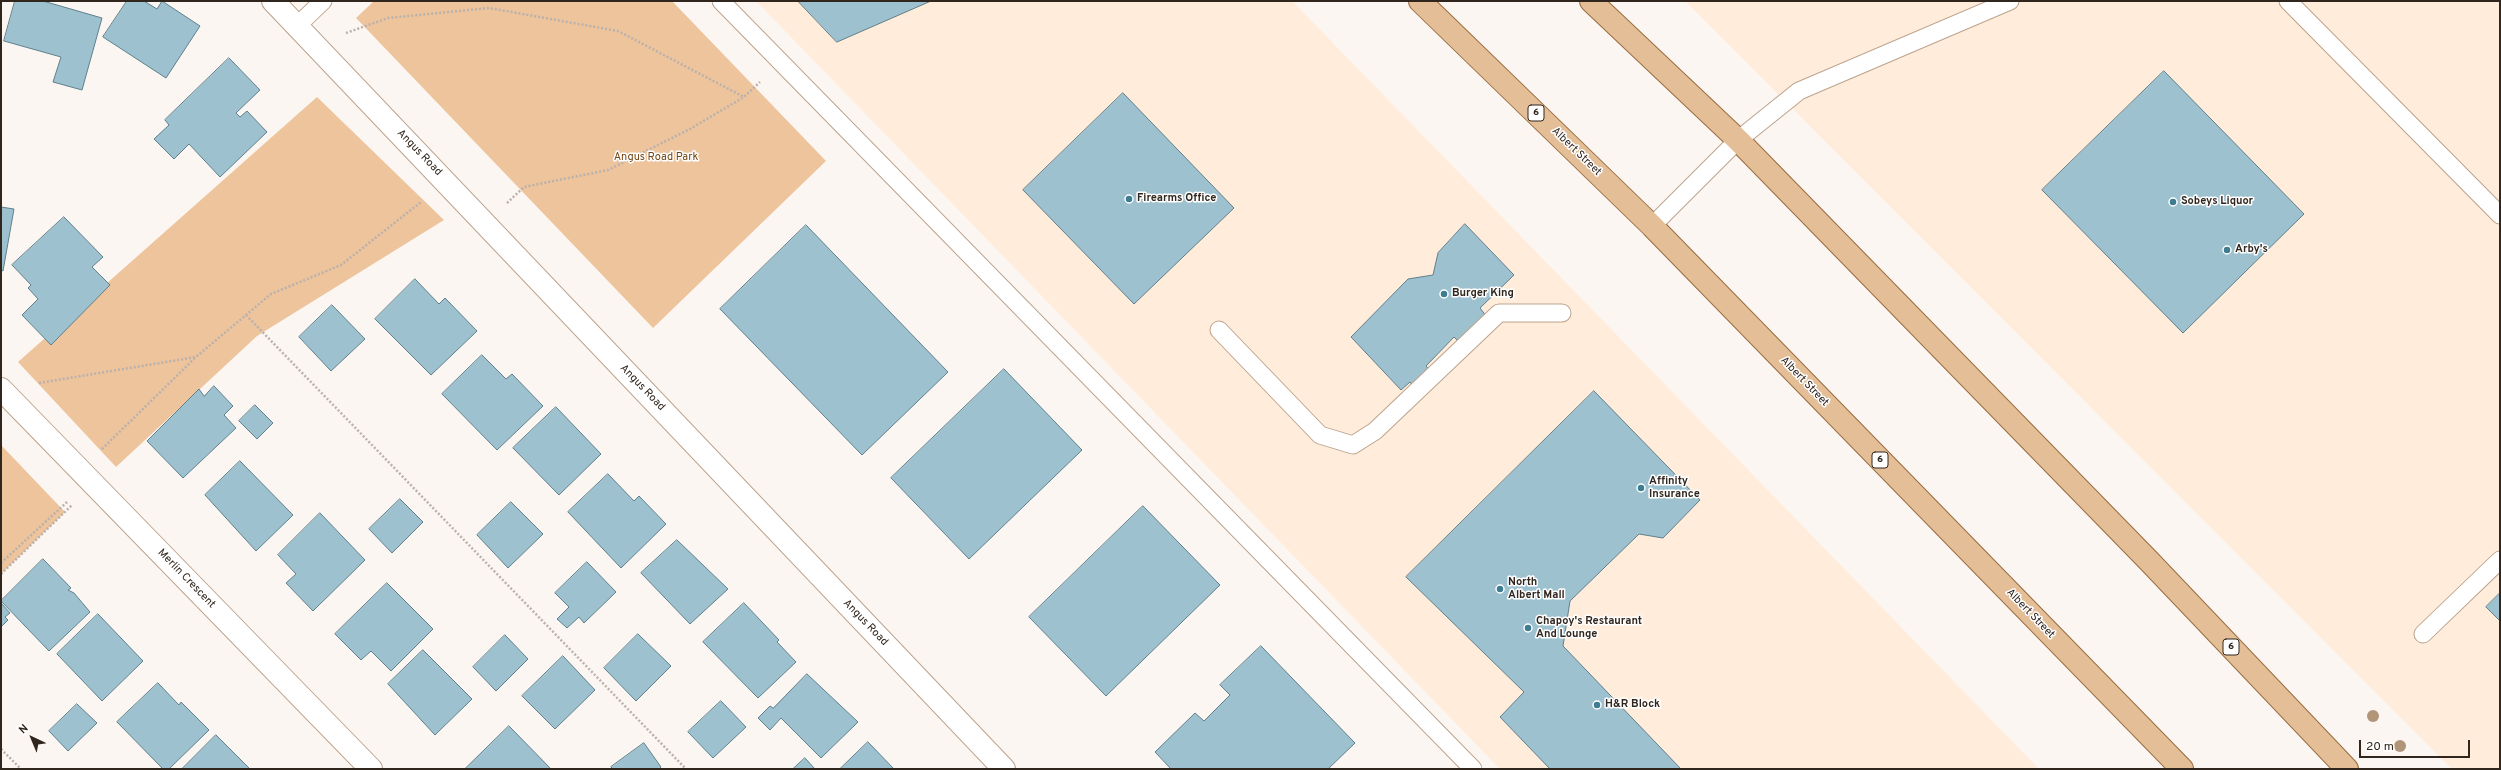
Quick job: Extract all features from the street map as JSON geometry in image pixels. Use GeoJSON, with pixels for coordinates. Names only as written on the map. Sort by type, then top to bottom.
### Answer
{"type":"FeatureCollection","features":[{"type":"Feature","properties":{"kind":"main road","name":"Albert Street"},"geometry":{"type":"LineString","coordinates":[[1420,1],[1652,226],[2182,769]]}},
{"type":"Feature","properties":{"kind":"main road","name":"6"},"geometry":{"type":"LineString","coordinates":[[1591,1],[1738,140],[2149,561],[2347,769]]}},
{"type":"Feature","properties":{"kind":"street","name":"Angus Road"},"geometry":{"type":"LineString","coordinates":[[276,4],[298,25],[1004,769]]}},
{"type":"Feature","properties":{"kind":"street","name":"Merlin Crescent"},"geometry":{"type":"LineString","coordinates":[[7,395],[371,769]]}},
{"type":"Feature","properties":{"kind":"lane"},"geometry":{"type":"LineString","coordinates":[[298,25],[323,1]]}},
{"type":"Feature","properties":{"kind":"lane"},"geometry":{"type":"LineString","coordinates":[[721,1],[1473,769]]}},
{"type":"Feature","properties":{"kind":"lane"},"geometry":{"type":"LineString","coordinates":[[1652,226],[1738,140],[1799,91],[2010,1]]}},
{"type":"Feature","properties":{"kind":"lane"},"geometry":{"type":"LineString","coordinates":[[2288,1],[2500,215]]}},
{"type":"Feature","properties":{"kind":"lane"},"geometry":{"type":"LineString","coordinates":[[1219,330],[1320,435],[1353,445],[1375,431],[1499,312],[1562,313]]}},
{"type":"Feature","properties":{"kind":"lane"},"geometry":{"type":"LineString","coordinates":[[2423,634],[2500,560]]}},
{"type":"Feature","properties":{"kind":"path"},"geometry":{"type":"LineString","coordinates":[[316,44],[388,18],[489,8],[618,31],[744,97]]}},
{"type":"Feature","properties":{"kind":"path"},"geometry":{"type":"LineString","coordinates":[[485,223],[524,187],[608,170],[690,129],[744,97],[781,63]]}},
{"type":"Feature","properties":{"kind":"path"},"geometry":{"type":"LineString","coordinates":[[1,574],[88,479],[196,357],[271,294],[341,265],[447,183]]}},
{"type":"Feature","properties":{"kind":"path"},"geometry":{"type":"LineString","coordinates":[[246,315],[686,769]]}},
{"type":"Feature","properties":{"kind":"path"},"geometry":{"type":"LineString","coordinates":[[7,395],[31,384],[196,357]]}},
{"type":"Feature","properties":{"kind":"path"},"geometry":{"type":"LineString","coordinates":[[1,562],[88,479]]}},
{"type":"Feature","properties":{"kind":"path"},"geometry":{"type":"LineString","coordinates":[[1,749],[21,769]]}},
{"type":"Feature","properties":{"kind":"shaded area"},"geometry":{"type":"Polygon","coordinates":[[[756,1],[1292,1],[2039,769],[1500,769],[756,1]]]}},
{"type":"Feature","properties":{"kind":"shaded area"},"geometry":{"type":"Polygon","coordinates":[[[1685,1],[2500,1],[2500,769],[2452,769],[1685,1]]]}},
{"type":"Feature","properties":{"kind":"green space","name":"Angus Road Park"},"geometry":{"type":"Polygon","coordinates":[[[374,1],[672,1],[826,161],[653,328],[356,18],[374,1]]]}},
{"type":"Feature","properties":{"kind":"green space"},"geometry":{"type":"Polygon","coordinates":[[[317,97],[444,220],[257,336],[116,467],[18,362],[317,97]]]}},
{"type":"Feature","properties":{"kind":"green space"},"geometry":{"type":"Polygon","coordinates":[[[1,445],[65,512],[1,574],[1,445]]]}},
{"type":"Feature","properties":{"kind":"building"},"geometry":{"type":"Polygon","coordinates":[[[15,1],[43,1],[102,18],[82,90],[53,82],[61,57],[4,41],[15,1]]]}},
{"type":"Feature","properties":{"kind":"building"},"geometry":{"type":"Polygon","coordinates":[[[127,1],[144,1],[157,9],[162,1],[200,26],[166,78],[103,37],[127,1]]]}},
{"type":"Feature","properties":{"kind":"building"},"geometry":{"type":"Polygon","coordinates":[[[798,1],[931,1],[837,42],[798,1]]]}},
{"type":"Feature","properties":{"kind":"building"},"geometry":{"type":"Polygon","coordinates":[[[229,58],[260,90],[236,113],[240,117],[247,111],[267,132],[220,177],[189,144],[174,159],[154,139],[169,125],[165,120],[229,58]]]}},
{"type":"Feature","properties":{"kind":"building","name":"Sobeys Liquor"},"geometry":{"type":"Polygon","coordinates":[[[2164,71],[2304,214],[2183,333],[2042,190],[2164,71]]]}},
{"type":"Feature","properties":{"kind":"building","name":"Firearms Office"},"geometry":{"type":"Polygon","coordinates":[[[1123,93],[1234,208],[1134,304],[1023,190],[1123,93]]]}},
{"type":"Feature","properties":{"kind":"building"},"geometry":{"type":"Polygon","coordinates":[[[1,207],[14,209],[3,271],[1,270],[1,207]]]}},
{"type":"Feature","properties":{"kind":"building"},"geometry":{"type":"Polygon","coordinates":[[[64,217],[103,257],[92,267],[110,285],[51,345],[22,315],[38,299],[28,288],[31,285],[12,265],[64,217]]]}},
{"type":"Feature","properties":{"kind":"building","name":"Burger King"},"geometry":{"type":"Polygon","coordinates":[[[1465,224],[1514,275],[1480,308],[1487,317],[1460,343],[1454,337],[1426,366],[1432,373],[1415,389],[1410,382],[1401,390],[1351,337],[1408,279],[1433,275],[1438,253],[1465,224]]]}},
{"type":"Feature","properties":{"kind":"building"},"geometry":{"type":"Polygon","coordinates":[[[806,225],[948,372],[862,455],[720,309],[806,225]]]}},
{"type":"Feature","properties":{"kind":"building"},"geometry":{"type":"Polygon","coordinates":[[[415,279],[439,304],[445,298],[477,331],[431,375],[375,319],[415,279]]]}},
{"type":"Feature","properties":{"kind":"building"},"geometry":{"type":"Polygon","coordinates":[[[332,305],[365,339],[331,371],[299,337],[332,305]]]}},
{"type":"Feature","properties":{"kind":"building"},"geometry":{"type":"Polygon","coordinates":[[[482,355],[506,379],[512,374],[543,406],[497,450],[442,394],[482,355]]]}},
{"type":"Feature","properties":{"kind":"building"},"geometry":{"type":"Polygon","coordinates":[[[1004,369],[1082,450],[969,559],[891,478],[1004,369]]]}},
{"type":"Feature","properties":{"kind":"building"},"geometry":{"type":"Polygon","coordinates":[[[214,386],[233,406],[224,415],[236,428],[183,478],[147,441],[199,389],[204,396],[214,386]]]}},
{"type":"Feature","properties":{"kind":"building","name":"North Albert Mall"},"geometry":{"type":"Polygon","coordinates":[[[1594,391],[1700,500],[1663,538],[1639,534],[1570,601],[1563,646],[1681,769],[1550,769],[1500,717],[1524,692],[1406,577],[1594,391]]]}},
{"type":"Feature","properties":{"kind":"building"},"geometry":{"type":"Polygon","coordinates":[[[255,405],[273,423],[257,439],[239,421],[255,405]]]}},
{"type":"Feature","properties":{"kind":"building"},"geometry":{"type":"Polygon","coordinates":[[[556,407],[601,454],[559,495],[513,448],[556,407]]]}},
{"type":"Feature","properties":{"kind":"building"},"geometry":{"type":"Polygon","coordinates":[[[240,461],[293,515],[256,551],[205,495],[240,461]]]}},
{"type":"Feature","properties":{"kind":"building"},"geometry":{"type":"Polygon","coordinates":[[[608,474],[634,501],[639,496],[666,524],[621,568],[568,512],[608,474]]]}},
{"type":"Feature","properties":{"kind":"building"},"geometry":{"type":"Polygon","coordinates":[[[400,499],[423,522],[392,553],[369,529],[400,499]]]}},
{"type":"Feature","properties":{"kind":"building"},"geometry":{"type":"Polygon","coordinates":[[[511,502],[543,534],[508,568],[477,535],[511,502]]]}},
{"type":"Feature","properties":{"kind":"building"},"geometry":{"type":"Polygon","coordinates":[[[1143,506],[1220,585],[1106,696],[1029,617],[1143,506]]]}},
{"type":"Feature","properties":{"kind":"building"},"geometry":{"type":"Polygon","coordinates":[[[320,513],[365,560],[313,611],[286,583],[296,574],[278,555],[320,513]]]}},
{"type":"Feature","properties":{"kind":"building"},"geometry":{"type":"Polygon","coordinates":[[[677,540],[728,589],[690,624],[641,573],[677,540]]]}},
{"type":"Feature","properties":{"kind":"building"},"geometry":{"type":"Polygon","coordinates":[[[43,559],[71,588],[68,590],[74,593],[90,612],[49,651],[1,601],[43,559]]]}},
{"type":"Feature","properties":{"kind":"building"},"geometry":{"type":"Polygon","coordinates":[[[587,562],[616,592],[584,623],[579,617],[567,628],[557,619],[569,607],[555,593],[587,562]]]}},
{"type":"Feature","properties":{"kind":"building"},"geometry":{"type":"Polygon","coordinates":[[[387,583],[433,629],[391,671],[371,651],[361,660],[335,634],[387,583]]]}},
{"type":"Feature","properties":{"kind":"building"},"geometry":{"type":"Polygon","coordinates":[[[2500,593],[2500,621],[2486,607],[2500,593]]]}},
{"type":"Feature","properties":{"kind":"building"},"geometry":{"type":"Polygon","coordinates":[[[1,603],[10,613],[5,617],[8,620],[1,627],[1,603]]]}},
{"type":"Feature","properties":{"kind":"building"},"geometry":{"type":"Polygon","coordinates":[[[744,603],[779,640],[777,642],[796,662],[758,698],[703,642],[744,603]]]}},
{"type":"Feature","properties":{"kind":"building"},"geometry":{"type":"Polygon","coordinates":[[[98,614],[143,661],[102,701],[57,654],[98,614]]]}},
{"type":"Feature","properties":{"kind":"building"},"geometry":{"type":"Polygon","coordinates":[[[638,634],[671,666],[636,701],[604,668],[638,634]]]}},
{"type":"Feature","properties":{"kind":"building"},"geometry":{"type":"Polygon","coordinates":[[[505,635],[528,659],[496,691],[473,667],[505,635]]]}},
{"type":"Feature","properties":{"kind":"building"},"geometry":{"type":"Polygon","coordinates":[[[1261,646],[1355,743],[1328,769],[1171,769],[1155,752],[1195,713],[1204,721],[1230,695],[1220,685],[1261,646]]]}},
{"type":"Feature","properties":{"kind":"building"},"geometry":{"type":"Polygon","coordinates":[[[423,650],[472,699],[435,735],[388,684],[423,650]]]}},
{"type":"Feature","properties":{"kind":"building"},"geometry":{"type":"Polygon","coordinates":[[[563,656],[595,690],[555,729],[522,696],[563,656]]]}},
{"type":"Feature","properties":{"kind":"building"},"geometry":{"type":"Polygon","coordinates":[[[807,674],[858,722],[821,758],[781,718],[770,730],[758,718],[770,706],[773,708],[807,674]]]}},
{"type":"Feature","properties":{"kind":"building"},"geometry":{"type":"Polygon","coordinates":[[[158,683],[179,705],[181,702],[209,730],[169,769],[163,769],[117,722],[158,683]]]}},
{"type":"Feature","properties":{"kind":"building"},"geometry":{"type":"Polygon","coordinates":[[[721,701],[746,727],[713,758],[688,732],[721,701]]]}},
{"type":"Feature","properties":{"kind":"building"},"geometry":{"type":"Polygon","coordinates":[[[77,704],[97,723],[68,751],[49,731],[77,704]]]}},
{"type":"Feature","properties":{"kind":"building"},"geometry":{"type":"Polygon","coordinates":[[[509,726],[551,769],[465,769],[509,726]]]}},
{"type":"Feature","properties":{"kind":"building"},"geometry":{"type":"Polygon","coordinates":[[[216,735],[250,769],[182,769],[216,735]]]}},
{"type":"Feature","properties":{"kind":"building"},"geometry":{"type":"Polygon","coordinates":[[[868,742],[894,769],[840,769],[868,742]]]}},
{"type":"Feature","properties":{"kind":"building"},"geometry":{"type":"Polygon","coordinates":[[[644,743],[661,767],[659,769],[613,769],[611,767],[644,743]]]}},
{"type":"Feature","properties":{"kind":"building"},"geometry":{"type":"Polygon","coordinates":[[[805,758],[815,769],[793,769],[805,758]]]}},
{"type":"Feature","properties":{"kind":"place","name":"Firearms Office"},"geometry":{"type":"Point","coordinates":[1129,199]}},
{"type":"Feature","properties":{"kind":"place","name":"Sobeys Liquor"},"geometry":{"type":"Point","coordinates":[2173,202]}},
{"type":"Feature","properties":{"kind":"place","name":"Arby's"},"geometry":{"type":"Point","coordinates":[2227,250]}},
{"type":"Feature","properties":{"kind":"place","name":"Burger King"},"geometry":{"type":"Point","coordinates":[1444,294]}},
{"type":"Feature","properties":{"kind":"place","name":"Affinity Insurance"},"geometry":{"type":"Point","coordinates":[1641,488]}},
{"type":"Feature","properties":{"kind":"place","name":"North Albert Mall"},"geometry":{"type":"Point","coordinates":[1500,589]}},
{"type":"Feature","properties":{"kind":"place","name":"Chapoy's Restaurant And Lounge"},"geometry":{"type":"Point","coordinates":[1528,628]}},
{"type":"Feature","properties":{"kind":"place","name":"H&R Block"},"geometry":{"type":"Point","coordinates":[1597,705]}}]}
